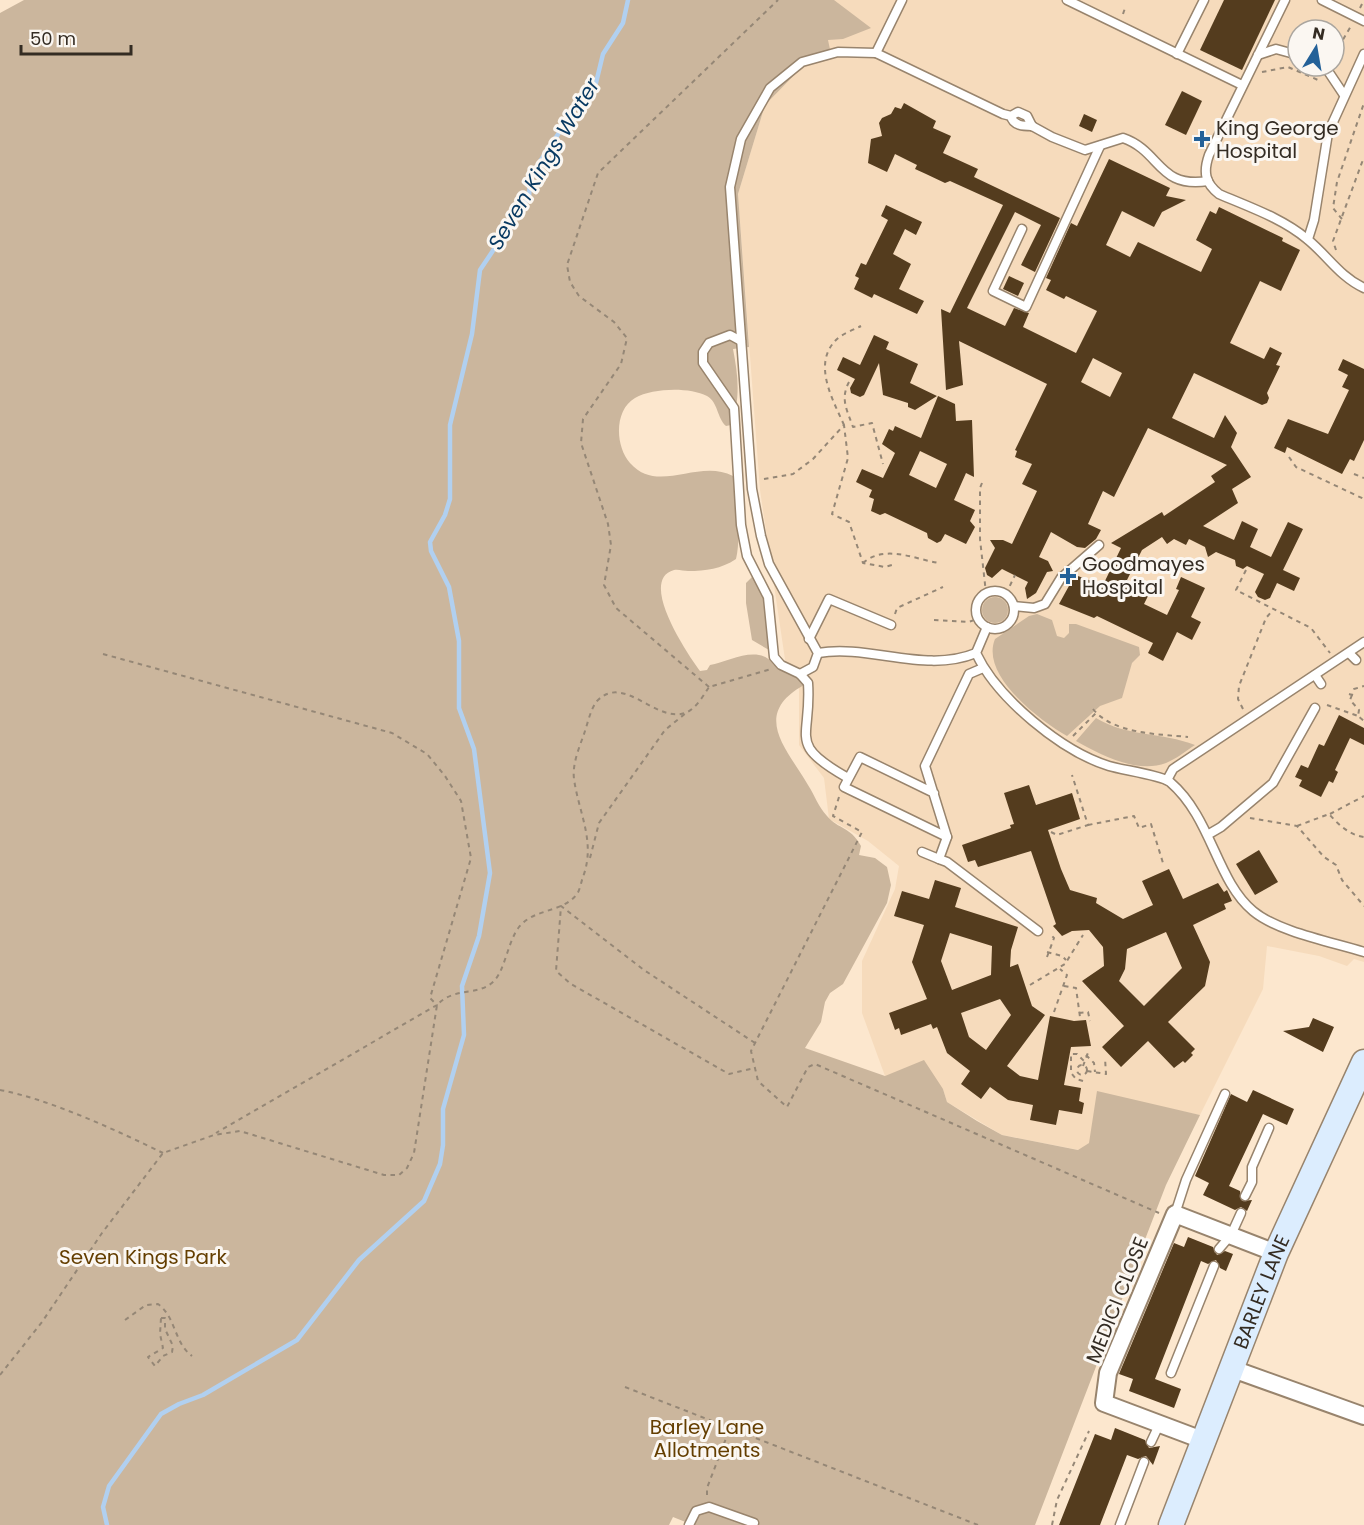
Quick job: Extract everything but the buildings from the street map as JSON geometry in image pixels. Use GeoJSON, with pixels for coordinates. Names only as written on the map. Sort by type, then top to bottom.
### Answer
{"type":"FeatureCollection","features":[{"type":"Feature","properties":{"kind":"main road","name":"BARLEY LANE"},"geometry":{"type":"LineString","coordinates":[[1172,1525],[1276,1252],[1364,1062]]}},
{"type":"Feature","properties":{"kind":"street"},"geometry":{"type":"LineString","coordinates":[[1174,1216],[1276,1252]]}},
{"type":"Feature","properties":{"kind":"street","name":"MEDICI CLOSE"},"geometry":{"type":"LineString","coordinates":[[1174,1216],[1108,1373],[1104,1403],[1205,1441]]}},
{"type":"Feature","properties":{"kind":"street"},"geometry":{"type":"LineString","coordinates":[[1230,1368],[1364,1416]]}},
{"type":"Feature","properties":{"kind":"lane"},"geometry":{"type":"LineString","coordinates":[[876,53],[902,0]]}},
{"type":"Feature","properties":{"kind":"lane"},"geometry":{"type":"LineString","coordinates":[[1067,0],[1242,85]]}},
{"type":"Feature","properties":{"kind":"lane"},"geometry":{"type":"LineString","coordinates":[[1178,54],[1203,0]]}},
{"type":"Feature","properties":{"kind":"lane"},"geometry":{"type":"LineString","coordinates":[[1285,0],[1209,155],[1205,168],[1208,181],[1219,194],[1283,222],[1308,239],[1335,269],[1364,288]]}},
{"type":"Feature","properties":{"kind":"lane"},"geometry":{"type":"LineString","coordinates":[[1322,0],[1364,21]]}},
{"type":"Feature","properties":{"kind":"lane"},"geometry":{"type":"LineString","coordinates":[[1258,55],[1276,49],[1286,52]]}},
{"type":"Feature","properties":{"kind":"lane"},"geometry":{"type":"LineString","coordinates":[[800,674],[813,667],[818,654],[815,644],[809,639],[769,564],[761,536],[752,482],[730,187],[741,139],[770,88],[802,62],[838,52],[876,53],[1011,116],[1018,112],[1027,116],[1032,126],[1081,149],[1100,146],[1123,138],[1145,150],[1164,173],[1192,184],[1208,181]]}},
{"type":"Feature","properties":{"kind":"lane"},"geometry":{"type":"LineString","coordinates":[[1308,239],[1314,220],[1328,133],[1364,54]]}},
{"type":"Feature","properties":{"kind":"lane"},"geometry":{"type":"LineString","coordinates":[[1333,78],[1344,95]]}},
{"type":"Feature","properties":{"kind":"lane"},"geometry":{"type":"LineString","coordinates":[[1022,229],[993,291],[1026,307],[1100,146]]}},
{"type":"Feature","properties":{"kind":"lane"},"geometry":{"type":"LineString","coordinates":[[741,341],[730,335],[709,344],[703,352],[703,363],[734,408],[741,525],[747,556],[768,597],[774,657],[781,665],[800,674],[808,683],[804,726],[806,745],[823,764],[846,782],[947,837]]}},
{"type":"Feature","properties":{"kind":"lane"},"geometry":{"type":"LineString","coordinates":[[1014,606],[1034,608],[1045,604],[1061,578],[1099,544]]}},
{"type":"Feature","properties":{"kind":"lane"},"geometry":{"type":"LineString","coordinates":[[996,590],[1006,594],[1014,606],[1012,618],[1004,627],[987,627],[978,619],[977,601],[986,593],[996,590]]}},
{"type":"Feature","properties":{"kind":"lane"},"geometry":{"type":"LineString","coordinates":[[809,639],[829,599],[891,625]]}},
{"type":"Feature","properties":{"kind":"lane"},"geometry":{"type":"LineString","coordinates":[[818,654],[832,651],[900,660],[963,658],[976,653],[987,627]]}},
{"type":"Feature","properties":{"kind":"lane"},"geometry":{"type":"LineString","coordinates":[[1167,780],[1173,769],[1238,731],[1364,642]]}},
{"type":"Feature","properties":{"kind":"lane"},"geometry":{"type":"LineString","coordinates":[[976,653],[983,668],[1024,712],[1065,744],[1101,763],[1167,780],[1192,805],[1209,834],[1229,878],[1251,910],[1282,927],[1364,952]]}},
{"type":"Feature","properties":{"kind":"lane"},"geometry":{"type":"LineString","coordinates":[[1349,653],[1356,660]]}},
{"type":"Feature","properties":{"kind":"lane"},"geometry":{"type":"LineString","coordinates":[[939,859],[947,837],[925,766],[969,674],[983,668]]}},
{"type":"Feature","properties":{"kind":"lane"},"geometry":{"type":"LineString","coordinates":[[1315,675],[1321,684]]}},
{"type":"Feature","properties":{"kind":"lane"},"geometry":{"type":"LineString","coordinates":[[1209,834],[1221,828],[1273,783],[1315,708]]}},
{"type":"Feature","properties":{"kind":"lane"},"geometry":{"type":"LineString","coordinates":[[846,782],[860,757],[934,793]]}},
{"type":"Feature","properties":{"kind":"lane"},"geometry":{"type":"LineString","coordinates":[[922,852],[939,859],[1042,930]]}},
{"type":"Feature","properties":{"kind":"lane"},"geometry":{"type":"LineString","coordinates":[[1174,1216],[1186,1180],[1226,1094]]}},
{"type":"Feature","properties":{"kind":"lane"},"geometry":{"type":"LineString","coordinates":[[1245,1196],[1252,1182],[1252,1167],[1269,1128]]}},
{"type":"Feature","properties":{"kind":"lane"},"geometry":{"type":"LineString","coordinates":[[1220,1249],[1232,1236],[1241,1213]]}},
{"type":"Feature","properties":{"kind":"lane"},"geometry":{"type":"LineString","coordinates":[[1171,1373],[1214,1266]]}},
{"type":"Feature","properties":{"kind":"lane"},"geometry":{"type":"LineString","coordinates":[[1151,1442],[1159,1425]]}},
{"type":"Feature","properties":{"kind":"lane"},"geometry":{"type":"LineString","coordinates":[[1120,1525],[1144,1462]]}},
{"type":"Feature","properties":{"kind":"lane"},"geometry":{"type":"LineString","coordinates":[[689,1525],[696,1511],[709,1507],[754,1523]]}},
{"type":"Feature","properties":{"kind":"path"},"geometry":{"type":"LineString","coordinates":[[710,687],[616,609],[604,585],[611,545],[608,524],[581,443],[583,419],[621,364],[627,338],[614,322],[579,296],[570,282],[567,265],[598,173],[778,0]]}},
{"type":"Feature","properties":{"kind":"path"},"geometry":{"type":"LineString","coordinates":[[1121,17],[1125,8]]}},
{"type":"Feature","properties":{"kind":"path"},"geometry":{"type":"LineString","coordinates":[[1259,72],[1286,67]]}},
{"type":"Feature","properties":{"kind":"path"},"geometry":{"type":"LineString","coordinates":[[1342,219],[1334,208],[1337,182],[1364,103]]}},
{"type":"Feature","properties":{"kind":"path"},"geometry":{"type":"LineString","coordinates":[[1338,257],[1333,241],[1364,157]]}},
{"type":"Feature","properties":{"kind":"path"},"geometry":{"type":"LineString","coordinates":[[861,326],[837,339],[825,361],[825,375],[844,425],[848,458],[831,514],[849,522],[863,563]]}},
{"type":"Feature","properties":{"kind":"path"},"geometry":{"type":"LineString","coordinates":[[849,382],[844,392],[844,404],[854,427],[872,423],[883,464]]}},
{"type":"Feature","properties":{"kind":"path"},"geometry":{"type":"LineString","coordinates":[[752,482],[793,474],[813,459],[844,425]]}},
{"type":"Feature","properties":{"kind":"path"},"geometry":{"type":"LineString","coordinates":[[1289,457],[1296,467],[1364,498]]}},
{"type":"Feature","properties":{"kind":"path"},"geometry":{"type":"LineString","coordinates":[[1354,474],[1364,478]]}},
{"type":"Feature","properties":{"kind":"path"},"geometry":{"type":"LineString","coordinates":[[1334,485],[1336,480]]}},
{"type":"Feature","properties":{"kind":"path"},"geometry":{"type":"LineString","coordinates":[[982,483],[980,488],[980,539],[986,593]]}},
{"type":"Feature","properties":{"kind":"path"},"geometry":{"type":"LineString","coordinates":[[863,563],[869,558],[888,552],[939,563]]}},
{"type":"Feature","properties":{"kind":"path"},"geometry":{"type":"LineString","coordinates":[[863,563],[885,567],[892,565]]}},
{"type":"Feature","properties":{"kind":"path"},"geometry":{"type":"LineString","coordinates":[[1246,570],[1236,590],[1311,627],[1332,655]]}},
{"type":"Feature","properties":{"kind":"path"},"geometry":{"type":"LineString","coordinates":[[1006,594],[1015,575]]}},
{"type":"Feature","properties":{"kind":"path"},"geometry":{"type":"LineString","coordinates":[[891,625],[897,608],[943,587]]}},
{"type":"Feature","properties":{"kind":"path"},"geometry":{"type":"LineString","coordinates":[[1246,714],[1238,699],[1239,686],[1266,618],[1274,609]]}},
{"type":"Feature","properties":{"kind":"path"},"geometry":{"type":"LineString","coordinates":[[934,620],[968,622],[978,619]]}},
{"type":"Feature","properties":{"kind":"path"},"geometry":{"type":"LineString","coordinates":[[103,654],[392,733],[427,754],[461,801],[471,858],[430,998],[437,1005]]}},
{"type":"Feature","properties":{"kind":"path"},"geometry":{"type":"LineString","coordinates":[[0,1375],[42,1323],[102,1233],[163,1154],[214,1135],[437,1005],[446,996],[473,991],[494,981],[519,927],[537,913],[561,906],[577,894],[599,823],[665,730],[698,704],[710,687],[781,665]]}},
{"type":"Feature","properties":{"kind":"path"},"geometry":{"type":"LineString","coordinates":[[1358,716],[1359,710],[1350,700],[1350,694],[1354,689],[1364,686]]}},
{"type":"Feature","properties":{"kind":"path"},"geometry":{"type":"LineString","coordinates":[[589,860],[588,830],[574,778],[575,760],[596,702],[606,695],[621,692],[670,715],[687,713]]}},
{"type":"Feature","properties":{"kind":"path"},"geometry":{"type":"LineString","coordinates":[[1315,708],[1317,701],[1358,716],[1364,721]]}},
{"type":"Feature","properties":{"kind":"path"},"geometry":{"type":"LineString","coordinates":[[1093,709],[1111,723],[1135,730],[1188,737]]}},
{"type":"Feature","properties":{"kind":"path"},"geometry":{"type":"LineString","coordinates":[[1071,738],[1096,713]]}},
{"type":"Feature","properties":{"kind":"path"},"geometry":{"type":"LineString","coordinates":[[1072,775],[1088,825]]}},
{"type":"Feature","properties":{"kind":"path"},"geometry":{"type":"LineString","coordinates":[[846,782],[833,808],[833,816],[862,832],[751,1051],[759,1081],[787,1107],[808,1067],[815,1064],[1174,1216]]}},
{"type":"Feature","properties":{"kind":"path"},"geometry":{"type":"LineString","coordinates":[[1239,811],[1244,817],[1297,826],[1329,814],[1364,795]]}},
{"type":"Feature","properties":{"kind":"path"},"geometry":{"type":"LineString","coordinates":[[1329,814],[1339,826],[1356,836],[1364,837]]}},
{"type":"Feature","properties":{"kind":"path"},"geometry":{"type":"LineString","coordinates":[[1051,832],[1058,835],[1088,825],[1134,816],[1139,828],[1151,824],[1163,863]]}},
{"type":"Feature","properties":{"kind":"path"},"geometry":{"type":"LineString","coordinates":[[1297,826],[1324,857],[1335,865],[1342,880],[1364,906]]}},
{"type":"Feature","properties":{"kind":"path"},"geometry":{"type":"LineString","coordinates":[[561,906],[644,970],[755,1043]]}},
{"type":"Feature","properties":{"kind":"path"},"geometry":{"type":"LineString","coordinates":[[561,906],[556,971],[571,984],[729,1074],[755,1068]]}},
{"type":"Feature","properties":{"kind":"path"},"geometry":{"type":"LineString","coordinates":[[1042,930],[1054,938],[1047,955],[1062,956],[1067,961]]}},
{"type":"Feature","properties":{"kind":"path"},"geometry":{"type":"LineString","coordinates":[[1030,986],[1067,961],[1083,934]]}},
{"type":"Feature","properties":{"kind":"path"},"geometry":{"type":"LineString","coordinates":[[1054,1012],[1067,975],[1059,968]]}},
{"type":"Feature","properties":{"kind":"path"},"geometry":{"type":"LineString","coordinates":[[1063,986],[1077,988],[1080,1017]]}},
{"type":"Feature","properties":{"kind":"path"},"geometry":{"type":"LineString","coordinates":[[214,1135],[240,1131],[384,1175],[399,1175],[407,1168],[414,1153],[437,1005]]}},
{"type":"Feature","properties":{"kind":"path"},"geometry":{"type":"LineString","coordinates":[[1079,1013],[1088,1012],[1090,1021]]}},
{"type":"Feature","properties":{"kind":"path"},"geometry":{"type":"LineString","coordinates":[[1089,1050],[1083,1066],[1087,1071],[1106,1074],[1106,1058]]}},
{"type":"Feature","properties":{"kind":"path"},"geometry":{"type":"LineString","coordinates":[[1083,1081],[1076,1079],[1071,1073],[1071,1054],[1077,1054],[1084,1061]]}},
{"type":"Feature","properties":{"kind":"path"},"geometry":{"type":"LineString","coordinates":[[1086,1055],[1094,1063],[1095,1072]]}},
{"type":"Feature","properties":{"kind":"path"},"geometry":{"type":"LineString","coordinates":[[1083,1066],[1078,1066],[1077,1072],[1082,1075],[1087,1071]]}},
{"type":"Feature","properties":{"kind":"path"},"geometry":{"type":"LineString","coordinates":[[0,1090],[129,1137],[163,1154]]}},
{"type":"Feature","properties":{"kind":"path"},"geometry":{"type":"LineString","coordinates":[[125,1320],[146,1305],[158,1304],[166,1310],[181,1344],[192,1356]]}},
{"type":"Feature","properties":{"kind":"path"},"geometry":{"type":"LineString","coordinates":[[161,1318],[165,1318],[165,1329],[173,1346],[172,1352],[164,1356],[155,1366],[148,1357],[163,1348],[160,1325],[161,1318]]}},
{"type":"Feature","properties":{"kind":"path"},"geometry":{"type":"LineString","coordinates":[[625,1387],[978,1525]]}},
{"type":"Feature","properties":{"kind":"path"},"geometry":{"type":"LineString","coordinates":[[709,1507],[706,1488],[730,1428]]}},
{"type":"Feature","properties":{"kind":"path"},"geometry":{"type":"LineString","coordinates":[[1052,1525],[1058,1500],[1089,1431]]}},
{"type":"Feature","properties":{"kind":"shaded area","name":"Goodmayes Hospital"},"geometry":{"type":"Polygon","coordinates":[[[814,0],[1364,0],[1364,962],[1354,959],[1347,966],[1319,956],[1267,946],[1263,989],[1200,1115],[1181,1111],[1089,1143],[1079,1150],[1002,1135],[947,1102],[943,1089],[885,1076],[862,1013],[862,961],[895,889],[899,866],[868,841],[829,819],[824,778],[799,745],[799,687],[787,673],[760,490],[738,194],[765,105],[803,65],[814,0]]]}},
{"type":"Feature","properties":{"kind":"green space"},"geometry":{"type":"Polygon","coordinates":[[[24,0],[834,0],[871,28],[843,39],[828,40],[832,59],[803,66],[765,105],[738,194],[749,347],[733,349],[738,387],[731,425],[726,426],[723,423],[713,402],[707,396],[681,390],[651,392],[635,398],[623,411],[619,438],[630,463],[641,472],[653,476],[706,471],[733,476],[738,528],[736,559],[707,570],[674,570],[664,577],[661,588],[669,619],[700,671],[707,670],[710,665],[752,655],[760,655],[774,665],[785,661],[787,673],[798,676],[804,685],[788,696],[779,708],[776,721],[784,746],[824,812],[857,840],[861,846],[859,855],[875,858],[887,867],[891,885],[887,903],[843,984],[830,993],[825,1002],[821,1022],[805,1048],[885,1076],[924,1060],[943,1089],[947,1102],[977,1121],[1002,1135],[1078,1150],[1089,1143],[1097,1091],[1200,1115],[1166,1185],[1035,1525],[693,1525],[673,1517],[669,1525],[0,1525],[0,13],[24,0]]]}},
{"type":"Feature","properties":{"kind":"green space"},"geometry":{"type":"Polygon","coordinates":[[[752,577],[758,584],[765,601],[769,650],[752,640],[746,603],[746,583],[752,577]]]}},
{"type":"Feature","properties":{"kind":"green space"},"geometry":{"type":"Polygon","coordinates":[[[995,597],[1004,601],[1008,610],[1004,619],[995,623],[986,619],[982,610],[986,601],[995,597]]]}},
{"type":"Feature","properties":{"kind":"green space"},"geometry":{"type":"Polygon","coordinates":[[[1037,614],[1052,620],[1057,636],[1064,638],[1069,633],[1069,624],[1076,624],[1139,647],[1140,655],[1132,663],[1122,698],[1100,706],[1067,736],[1028,708],[1004,681],[996,667],[993,653],[995,639],[1029,616],[1037,614]]]}},
{"type":"Feature","properties":{"kind":"green space"},"geometry":{"type":"Polygon","coordinates":[[[1096,718],[1120,728],[1195,745],[1166,763],[1155,766],[1131,765],[1076,741],[1096,718]]]}},
{"type":"Feature","properties":{"kind":"waterway","name":"Seven Kings Water"},"geometry":{"type":"LineString","coordinates":[[107,1525],[103,1507],[109,1486],[161,1414],[203,1395],[297,1340],[359,1260],[424,1201],[440,1164],[443,1145],[443,1109],[464,1035],[462,986],[479,936],[490,873],[474,749],[459,708],[459,641],[449,587],[431,551],[430,542],[445,515],[450,499],[450,425],[472,334],[480,270],[529,197],[530,181],[541,160],[582,98],[595,87],[603,54],[623,23],[628,0]]}},
{"type":"Feature","properties":{"kind":"place","name":"King George Hospital"},"geometry":{"type":"Point","coordinates":[1202,139]}},
{"type":"Feature","properties":{"kind":"place","name":"Goodmayes Hospital"},"geometry":{"type":"Point","coordinates":[1068,576]}},
{"type":"Feature","properties":{"kind":"park label","name":"Seven Kings Park"},"geometry":{"type":"Point","coordinates":[143,1257]}},
{"type":"Feature","properties":{"kind":"park label","name":"Barley Lane Allotments"},"geometry":{"type":"Point","coordinates":[707,1438]}}]}
